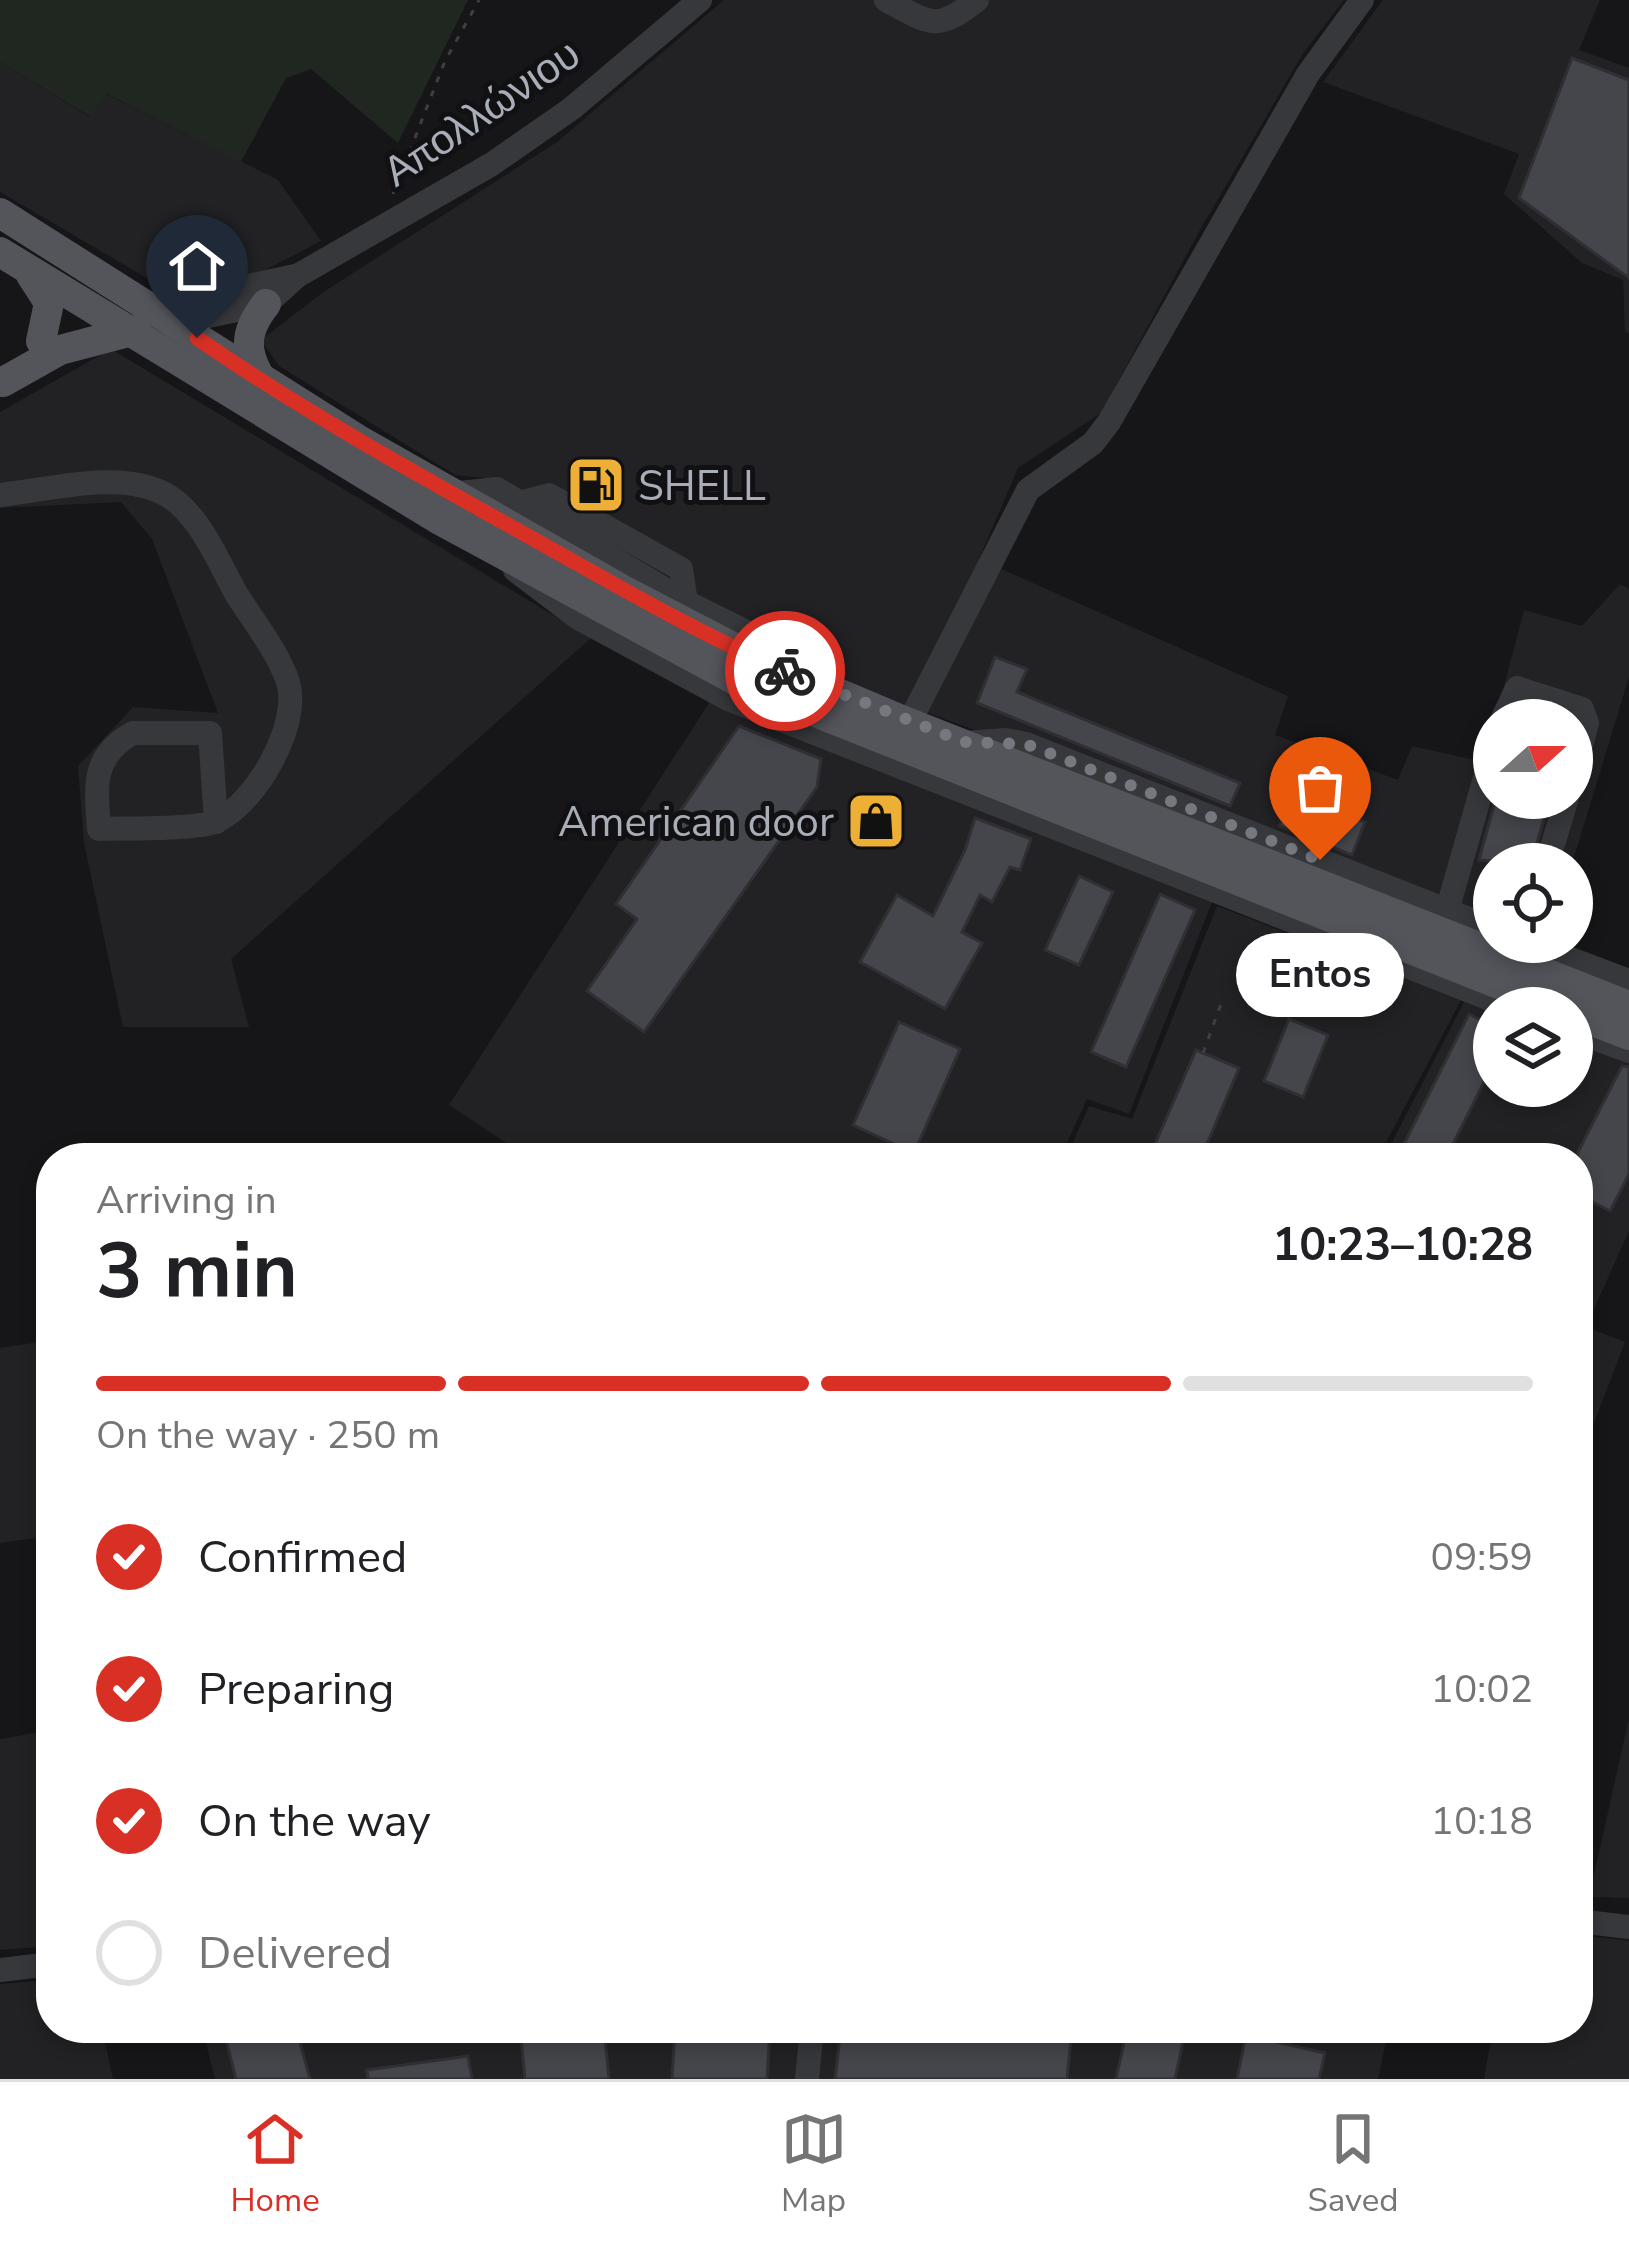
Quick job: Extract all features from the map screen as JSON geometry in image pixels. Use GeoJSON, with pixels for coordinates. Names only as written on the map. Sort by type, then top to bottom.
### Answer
{"type":"FeatureCollection","features":[{"type":"Feature","properties":{"kind":"main road"},"geometry":{"type":"LineString","coordinates":[[0,213],[264,384],[450,494],[628,580],[750,656],[835,692],[892,741]]}},
{"type":"Feature","properties":{"kind":"main road"},"geometry":{"type":"LineString","coordinates":[[12,259],[248,406],[497,551],[582,610],[733,690],[892,741],[1295,915],[1499,987]]}},
{"type":"Feature","properties":{"kind":"main road"},"geometry":{"type":"LineString","coordinates":[[12,259],[49,303],[41,340]]}},
{"type":"Feature","properties":{"kind":"main road"},"geometry":{"type":"LineString","coordinates":[[264,384],[246,345],[251,326],[266,304]]}},
{"type":"Feature","properties":{"kind":"main road","name":"Απολλώνιου"},"geometry":{"type":"LineString","coordinates":[[118,325],[162,315]]}},
{"type":"Feature","properties":{"kind":"main road"},"geometry":{"type":"LineString","coordinates":[[1,382],[41,340],[62,327],[118,325]]}},
{"type":"Feature","properties":{"kind":"main road"},"geometry":{"type":"LineString","coordinates":[[1,382],[118,325]]}},
{"type":"Feature","properties":{"kind":"main road"},"geometry":{"type":"LineString","coordinates":[[958,767],[1473,931]]}},
{"type":"Feature","properties":{"kind":"main road"},"geometry":{"type":"LineString","coordinates":[[1554,963],[1629,1006]]}},
{"type":"Feature","properties":{"kind":"main road"},"geometry":{"type":"LineString","coordinates":[[1593,1021],[1629,1035]]}},
{"type":"Feature","properties":{"kind":"street","name":"Απολλώνιου"},"geometry":{"type":"LineString","coordinates":[[162,315],[266,304],[297,276],[492,164],[571,109],[700,0]]}},
{"type":"Feature","properties":{"kind":"street"},"geometry":{"type":"LineString","coordinates":[[886,0],[932,24],[951,20],[977,0]]}},
{"type":"Feature","properties":{"kind":"street"},"geometry":{"type":"LineString","coordinates":[[1362,0],[1296,94],[1109,422],[1093,443],[1028,490],[892,741],[958,767],[1026,744],[1473,921]]}},
{"type":"Feature","properties":{"kind":"street","name":"Απολλώνιου"},"geometry":{"type":"LineString","coordinates":[[162,315],[297,276]]}},
{"type":"Feature","properties":{"kind":"street"},"geometry":{"type":"LineString","coordinates":[[0,495],[128,484],[161,492],[196,525],[287,679],[289,716],[272,760],[244,800],[216,823],[99,829],[95,782],[101,760],[133,733],[210,733],[216,823]]}},
{"type":"Feature","properties":{"kind":"street"},"geometry":{"type":"LineString","coordinates":[[450,494],[497,489],[628,580],[686,602],[821,669],[835,692]]}},
{"type":"Feature","properties":{"kind":"street"},"geometry":{"type":"LineString","coordinates":[[519,503],[549,495],[681,569],[686,602]]}},
{"type":"Feature","properties":{"kind":"street"},"geometry":{"type":"LineString","coordinates":[[1512,699],[1517,688],[1551,699]]}},
{"type":"Feature","properties":{"kind":"street"},"geometry":{"type":"LineString","coordinates":[[1447,910],[1473,819]]}},
{"type":"Feature","properties":{"kind":"street"},"geometry":{"type":"LineString","coordinates":[[1295,915],[1473,991]]}},
{"type":"Feature","properties":{"kind":"street"},"geometry":{"type":"LineString","coordinates":[[1573,963],[1629,982]]}},
{"type":"Feature","properties":{"kind":"street"},"geometry":{"type":"LineString","coordinates":[[1593,1038],[1629,1051]]}},
{"type":"Feature","properties":{"kind":"street"},"geometry":{"type":"LineString","coordinates":[[1593,1923],[1629,1927]]}},
{"type":"Feature","properties":{"kind":"street"},"geometry":{"type":"LineString","coordinates":[[0,1970],[36,1966]]}},
{"type":"Feature","properties":{"kind":"street"},"geometry":{"type":"LineString","coordinates":[[807,2079],[811,2043]]}},
{"type":"Feature","properties":{"kind":"path"},"geometry":{"type":"LineString","coordinates":[[373,233],[409,159],[445,62],[479,0]]}},
{"type":"Feature","properties":{"kind":"path"},"geometry":{"type":"LineString","coordinates":[[1203,1053],[1221,1004]]}},
{"type":"Feature","properties":{"kind":"shaded area"},"geometry":{"type":"Polygon","coordinates":[[[0,0],[468,0],[398,143],[311,69],[286,78],[241,162],[107,94],[91,117],[0,62],[0,0]]]}},
{"type":"Feature","properties":{"kind":"shaded area"},"geometry":{"type":"Polygon","coordinates":[[[724,0],[1344,0],[1304,52],[1101,413],[1018,468],[979,559],[1288,696],[1275,735],[1398,780],[1412,746],[1473,760],[1473,819],[1586,819],[1578,843],[1473,843],[1473,913],[849,684],[832,660],[682,592],[494,479],[455,475],[279,366],[261,340],[322,293],[557,142],[724,0]]]}},
{"type":"Feature","properties":{"kind":"shaded area"},"geometry":{"type":"Polygon","coordinates":[[[1383,0],[1600,0],[1579,50],[1629,68],[1629,333],[1625,332],[1623,280],[1582,263],[1504,194],[1519,154],[1323,82],[1383,0]]]}},
{"type":"Feature","properties":{"kind":"shaded area"},"geometry":{"type":"Polygon","coordinates":[[[0,62],[90,117],[106,94],[278,180],[321,241],[248,279],[174,294],[0,192],[0,62]]]}},
{"type":"Feature","properties":{"kind":"shaded area"},"geometry":{"type":"Polygon","coordinates":[[[111,349],[591,638],[231,959],[249,1027],[123,1027],[84,843],[78,766],[133,707],[218,713],[152,539],[121,502],[0,508],[0,412],[111,349]]]}},
{"type":"Feature","properties":{"kind":"shaded area"},"geometry":{"type":"Polygon","coordinates":[[[1620,584],[1629,589],[1629,677],[1593,795],[1593,699],[1501,699],[1524,610],[1582,626],[1620,584]]]}},
{"type":"Feature","properties":{"kind":"shaded area"},"geometry":{"type":"Polygon","coordinates":[[[720,686],[1219,884],[1129,1114],[1087,1099],[1067,1143],[506,1143],[449,1105],[720,686]]]}},
{"type":"Feature","properties":{"kind":"shaded area"},"geometry":{"type":"Polygon","coordinates":[[[1217,906],[1461,1000],[1386,1143],[1073,1143],[1089,1106],[1132,1119],[1217,906]]]}},
{"type":"Feature","properties":{"kind":"shaded area"},"geometry":{"type":"Polygon","coordinates":[[[1466,998],[1473,1001],[1473,1107],[1593,1107],[1593,1046],[1629,1059],[1629,1231],[1593,1311],[1593,1143],[1392,1143],[1466,998]]]}},
{"type":"Feature","properties":{"kind":"shaded area"},"geometry":{"type":"Polygon","coordinates":[[[1593,1330],[1625,1342],[1593,1426],[1593,1330]]]}},
{"type":"Feature","properties":{"kind":"shaded area"},"geometry":{"type":"Polygon","coordinates":[[[36,1342],[36,1538],[0,1543],[0,1348],[36,1342]]]}},
{"type":"Feature","properties":{"kind":"shaded area"},"geometry":{"type":"Polygon","coordinates":[[[1629,1718],[1629,1898],[1593,1897],[1629,1718]]]}},
{"type":"Feature","properties":{"kind":"shaded area"},"geometry":{"type":"Polygon","coordinates":[[[36,1733],[36,1947],[0,1950],[0,1739],[36,1733]]]}},
{"type":"Feature","properties":{"kind":"shaded area"},"geometry":{"type":"Polygon","coordinates":[[[1593,1937],[1629,1941],[1629,2079],[1484,2079],[1490,2043],[1593,2043],[1593,1937]]]}},
{"type":"Feature","properties":{"kind":"shaded area"},"geometry":{"type":"Polygon","coordinates":[[[36,1981],[36,2043],[105,2043],[113,2079],[0,2079],[0,1984],[36,1981]]]}},
{"type":"Feature","properties":{"kind":"shaded area"},"geometry":{"type":"Polygon","coordinates":[[[206,2043],[1386,2043],[1378,2079],[215,2079],[206,2043]]]}},
{"type":"Feature","properties":{"kind":"building"},"geometry":{"type":"Polygon","coordinates":[[[1572,58],[1629,80],[1629,278],[1519,198],[1572,58]]]}},
{"type":"Feature","properties":{"kind":"building"},"geometry":{"type":"Polygon","coordinates":[[[995,657],[1027,669],[1017,692],[1240,783],[1230,806],[977,703],[995,657]]]}},
{"type":"Feature","properties":{"kind":"building"},"geometry":{"type":"Polygon","coordinates":[[[739,726],[821,759],[817,787],[644,1032],[587,991],[637,919],[616,904],[739,726]]]}},
{"type":"Feature","properties":{"kind":"building"},"geometry":{"type":"Polygon","coordinates":[[[1292,793],[1365,822],[1352,855],[1279,826],[1292,793]]]}},
{"type":"Feature","properties":{"kind":"building"},"geometry":{"type":"Polygon","coordinates":[[[975,818],[1031,839],[1020,870],[1010,867],[992,902],[980,895],[962,932],[982,943],[945,1009],[860,962],[897,895],[933,916],[975,818]]]}},
{"type":"Feature","properties":{"kind":"building"},"geometry":{"type":"Polygon","coordinates":[[[1490,819],[1544,819],[1537,843],[1484,843],[1490,819]]]}},
{"type":"Feature","properties":{"kind":"building"},"geometry":{"type":"Polygon","coordinates":[[[1079,876],[1113,892],[1079,965],[1045,950],[1079,876]]]}},
{"type":"Feature","properties":{"kind":"building"},"geometry":{"type":"Polygon","coordinates":[[[1160,894],[1195,910],[1126,1067],[1091,1052],[1160,894]]]}},
{"type":"Feature","properties":{"kind":"building"},"geometry":{"type":"Polygon","coordinates":[[[1309,963],[1328,971],[1316,1001],[1297,993],[1309,963]]]}},
{"type":"Feature","properties":{"kind":"building"},"geometry":{"type":"Polygon","coordinates":[[[1469,1014],[1473,1016],[1473,1104],[1454,1143],[1404,1143],[1469,1014]]]}},
{"type":"Feature","properties":{"kind":"building"},"geometry":{"type":"Polygon","coordinates":[[[1289,1019],[1328,1035],[1303,1097],[1264,1081],[1289,1019]]]}},
{"type":"Feature","properties":{"kind":"building"},"geometry":{"type":"Polygon","coordinates":[[[899,1022],[960,1049],[918,1143],[892,1143],[853,1125],[899,1022]]]}},
{"type":"Feature","properties":{"kind":"building"},"geometry":{"type":"Polygon","coordinates":[[[1196,1050],[1239,1068],[1207,1143],[1156,1143],[1196,1050]]]}},
{"type":"Feature","properties":{"kind":"building"},"geometry":{"type":"Polygon","coordinates":[[[1622,1066],[1629,1067],[1629,1174],[1610,1211],[1593,1202],[1593,1143],[1583,1143],[1622,1066]]]}},
{"type":"Feature","properties":{"kind":"building"},"geometry":{"type":"Polygon","coordinates":[[[227,2043],[300,2043],[310,2079],[236,2079],[227,2043]]]}},
{"type":"Feature","properties":{"kind":"building"},"geometry":{"type":"Polygon","coordinates":[[[521,2043],[605,2043],[609,2079],[525,2079],[521,2043]]]}},
{"type":"Feature","properties":{"kind":"building"},"geometry":{"type":"Polygon","coordinates":[[[674,2043],[769,2043],[767,2079],[672,2079],[674,2043]]]}},
{"type":"Feature","properties":{"kind":"building"},"geometry":{"type":"Polygon","coordinates":[[[839,2043],[1071,2043],[1067,2079],[835,2079],[839,2043]]]}},
{"type":"Feature","properties":{"kind":"building"},"geometry":{"type":"Polygon","coordinates":[[[1124,2043],[1183,2043],[1175,2079],[1116,2079],[1124,2043]]]}},
{"type":"Feature","properties":{"kind":"building"},"geometry":{"type":"Polygon","coordinates":[[[1244,2043],[1281,2043],[1325,2053],[1319,2079],[1237,2079],[1244,2043]]]}},
{"type":"Feature","properties":{"kind":"building"},"geometry":{"type":"Polygon","coordinates":[[[468,2056],[472,2079],[368,2079],[367,2070],[468,2056]]]}},
{"type":"Feature","properties":{"kind":"way so far"},"geometry":{"type":"LineString","coordinates":[[785,671],[964,742],[1026,744],[1320,860]]}},
{"type":"Feature","properties":{"kind":"place","name":"SHELL"},"geometry":{"type":"Point","coordinates":[596,485]}},
{"type":"Feature","properties":{"kind":"place","name":"American door"},"geometry":{"type":"Point","coordinates":[876,821]}},
{"type":"Feature","properties":{"kind":"place","name":"Entos"},"geometry":{"type":"Point","coordinates":[1320,860]}},
{"type":"Feature","properties":{"kind":"route"},"geometry":{"type":"LineString","coordinates":[[197,338],[264,384],[450,494],[623,590],[785,671]]}}]}
